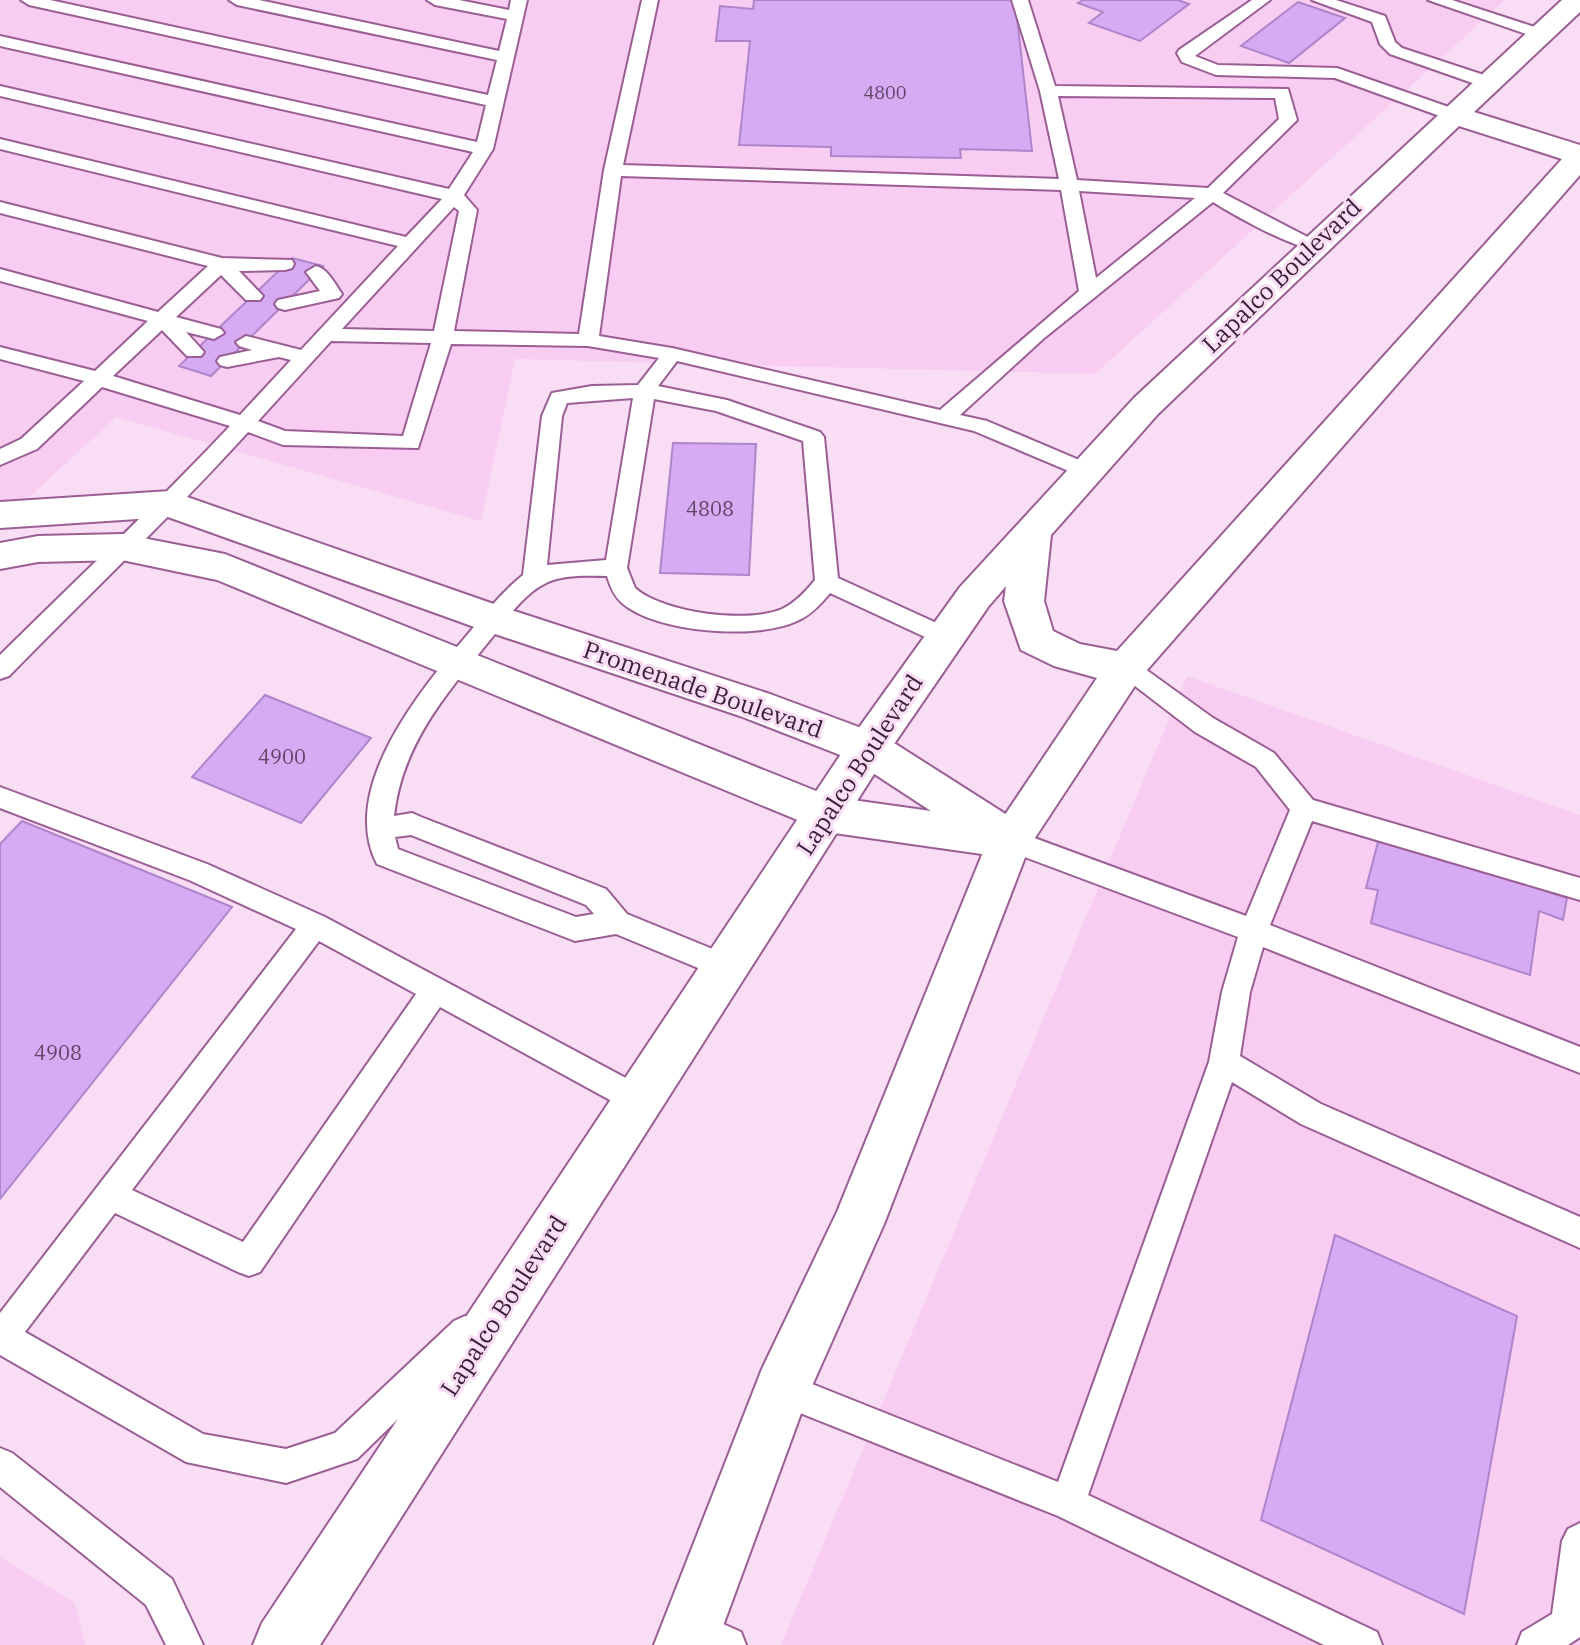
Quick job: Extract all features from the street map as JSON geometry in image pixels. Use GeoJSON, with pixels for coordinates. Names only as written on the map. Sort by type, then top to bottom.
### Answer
{"type":"FeatureCollection","features":[{"type":"Feature","properties":{"kind":"main road","name":"Lapalco Boulevard"},"geometry":{"type":"LineString","coordinates":[[284,1645],[868,748],[974,597],[1090,473],[1146,406],[1454,115],[1490,83],[1554,38],[1577,0]]}},
{"type":"Feature","properties":{"kind":"main road"},"geometry":{"type":"LineString","coordinates":[[702,1639],[782,1389],[858,1224],[1010,840],[1126,667],[1580,156],[1454,115]]}},
{"type":"Feature","properties":{"kind":"main road","name":"Promenade Boulevard"},"geometry":{"type":"LineString","coordinates":[[0,515],[170,504],[494,619],[755,705],[868,748],[1010,840]]}},
{"type":"Feature","properties":{"kind":"main road"},"geometry":{"type":"LineString","coordinates":[[1033,531],[1024,601],[1035,640],[1058,654],[1083,662],[1126,667]]}},
{"type":"Feature","properties":{"kind":"main road"},"geometry":{"type":"LineString","coordinates":[[0,556],[38,549],[122,547],[225,568],[827,814],[1010,840]]}},
{"type":"Feature","properties":{"kind":"lane"},"geometry":{"type":"LineString","coordinates":[[29,0],[495,102]]}},
{"type":"Feature","properties":{"kind":"lane"},"geometry":{"type":"LineString","coordinates":[[237,0],[506,57]]}},
{"type":"Feature","properties":{"kind":"lane"},"geometry":{"type":"LineString","coordinates":[[0,670],[122,547],[170,504],[454,196],[484,149],[517,8],[435,0]]}},
{"type":"Feature","properties":{"kind":"lane"},"geometry":{"type":"LineString","coordinates":[[588,340],[613,170],[650,0]]}},
{"type":"Feature","properties":{"kind":"lane"},"geometry":{"type":"LineString","coordinates":[[1020,0],[1048,91],[1089,293]]}},
{"type":"Feature","properties":{"kind":"lane"},"geometry":{"type":"LineString","coordinates":[[1262,0],[1185,53],[1188,59],[1216,70],[1337,73],[1454,115]]}},
{"type":"Feature","properties":{"kind":"lane"},"geometry":{"type":"LineString","coordinates":[[1320,0],[1379,19],[1388,44],[1396,51],[1490,83]]}},
{"type":"Feature","properties":{"kind":"lane"},"geometry":{"type":"LineString","coordinates":[[1436,0],[1554,38]]}},
{"type":"Feature","properties":{"kind":"lane"},"geometry":{"type":"LineString","coordinates":[[0,41],[484,149]]}},
{"type":"Feature","properties":{"kind":"lane"},"geometry":{"type":"LineString","coordinates":[[0,91],[454,196],[468,210],[443,338],[411,443],[283,438],[100,379],[0,353]]}},
{"type":"Feature","properties":{"kind":"lane"},"geometry":{"type":"LineString","coordinates":[[945,417],[1089,293],[1212,194],[1288,120],[1282,93],[1048,91]]}},
{"type":"Feature","properties":{"kind":"lane"},"geometry":{"type":"LineString","coordinates":[[0,144],[408,243]]}},
{"type":"Feature","properties":{"kind":"lane"},"geometry":{"type":"LineString","coordinates":[[613,170],[1069,185],[1212,194],[1245,214],[1314,245]]}},
{"type":"Feature","properties":{"kind":"lane"},"geometry":{"type":"LineString","coordinates":[[0,207],[221,264],[278,271]]}},
{"type":"Feature","properties":{"kind":"lane"},"geometry":{"type":"LineString","coordinates":[[221,264],[253,296]]}},
{"type":"Feature","properties":{"kind":"lane"},"geometry":{"type":"LineString","coordinates":[[0,458],[29,444],[221,264]]}},
{"type":"Feature","properties":{"kind":"lane"},"geometry":{"type":"LineString","coordinates":[[0,275],[214,333]]}},
{"type":"Feature","properties":{"kind":"lane"},"geometry":{"type":"LineString","coordinates":[[310,279],[332,294],[358,300]]}},
{"type":"Feature","properties":{"kind":"lane"},"geometry":{"type":"LineString","coordinates":[[285,304],[332,294]]}},
{"type":"Feature","properties":{"kind":"lane"},"geometry":{"type":"LineString","coordinates":[[163,319],[229,318]]}},
{"type":"Feature","properties":{"kind":"lane"},"geometry":{"type":"LineString","coordinates":[[163,319],[194,352]]}},
{"type":"Feature","properties":{"kind":"lane"},"geometry":{"type":"LineString","coordinates":[[253,334],[282,351],[306,358]]}},
{"type":"Feature","properties":{"kind":"lane"},"geometry":{"type":"LineString","coordinates":[[326,335],[588,340],[672,354],[980,426],[1090,473]]}},
{"type":"Feature","properties":{"kind":"lane"},"geometry":{"type":"LineString","coordinates":[[227,361],[282,351]]}},
{"type":"Feature","properties":{"kind":"lane"},"geometry":{"type":"LineString","coordinates":[[534,579],[552,416],[559,398],[584,392],[645,390],[743,410],[813,437],[827,582],[809,603],[780,619],[682,619],[651,610],[627,595],[616,568],[645,390],[672,354]]}},
{"type":"Feature","properties":{"kind":"lane"},"geometry":{"type":"LineString","coordinates":[[0,435],[29,444]]}},
{"type":"Feature","properties":{"kind":"lane"},"geometry":{"type":"LineString","coordinates":[[616,568],[571,569],[534,579],[494,619],[410,722],[382,794],[380,829],[386,856],[575,929],[617,922]]}},
{"type":"Feature","properties":{"kind":"lane"},"geometry":{"type":"LineString","coordinates":[[827,582],[946,637]]}},
{"type":"Feature","properties":{"kind":"lane"},"geometry":{"type":"LineString","coordinates":[[1126,667],[1204,725],[1265,760],[1304,808],[1580,889]]}},
{"type":"Feature","properties":{"kind":"lane"},"geometry":{"type":"LineString","coordinates":[[0,797],[198,872],[315,925],[640,1101]]}},
{"type":"Feature","properties":{"kind":"lane"},"geometry":{"type":"LineString","coordinates":[[1068,1503],[1224,1062],[1236,992],[1254,931],[1304,808]]}},
{"type":"Feature","properties":{"kind":"lane"},"geometry":{"type":"LineString","coordinates":[[380,829],[412,824],[596,897],[617,922],[727,968]]}},
{"type":"Feature","properties":{"kind":"lane"},"geometry":{"type":"LineString","coordinates":[[1010,840],[1254,931],[1580,1060]]}},
{"type":"Feature","properties":{"kind":"lane"},"geometry":{"type":"LineString","coordinates":[[315,925],[1,1337],[198,1450],[286,1466],[345,1447],[522,1277]]}},
{"type":"Feature","properties":{"kind":"lane"},"geometry":{"type":"LineString","coordinates":[[109,1194],[249,1261],[435,990]]}},
{"type":"Feature","properties":{"kind":"lane"},"geometry":{"type":"LineString","coordinates":[[1224,1062],[1311,1114],[1580,1233]]}},
{"type":"Feature","properties":{"kind":"lane"},"geometry":{"type":"LineString","coordinates":[[782,1389],[1068,1503],[1364,1645]]}},
{"type":"Feature","properties":{"kind":"lane"},"geometry":{"type":"LineString","coordinates":[[0,1465],[159,1592],[185,1645]]}},
{"type":"Feature","properties":{"kind":"lane"},"geometry":{"type":"LineString","coordinates":[[1535,1645],[1568,1624],[1580,1541]]}},
{"type":"Feature","properties":{"kind":"shaded area"},"geometry":{"type":"Polygon","coordinates":[[[0,0],[1505,0],[1095,374],[515,359],[481,521],[116,417],[0,524],[0,0]]]}},
{"type":"Feature","properties":{"kind":"shaded area"},"geometry":{"type":"Polygon","coordinates":[[[1187,676],[1580,815],[1580,1645],[781,1645],[1187,676]]]}},
{"type":"Feature","properties":{"kind":"shaded area"},"geometry":{"type":"Polygon","coordinates":[[[0,1557],[75,1603],[85,1645],[0,1645],[0,1557]]]}},
{"type":"Feature","properties":{"kind":"building"},"geometry":{"type":"Polygon","coordinates":[[[754,0],[1015,0],[1032,151],[960,149],[961,158],[831,156],[831,147],[739,145],[750,41],[716,41],[720,6],[753,9],[754,0]]]}},
{"type":"Feature","properties":{"kind":"building"},"geometry":{"type":"Polygon","coordinates":[[[1083,0],[1178,0],[1189,4],[1140,41],[1089,23],[1103,12],[1078,3],[1083,0]]]}},
{"type":"Feature","properties":{"kind":"building"},"geometry":{"type":"Polygon","coordinates":[[[1298,2],[1345,18],[1289,63],[1241,46],[1298,2]]]}},
{"type":"Feature","properties":{"kind":"building"},"geometry":{"type":"Polygon","coordinates":[[[292,258],[323,266],[211,376],[179,366],[292,258]]]}},
{"type":"Feature","properties":{"kind":"building"},"geometry":{"type":"Polygon","coordinates":[[[673,443],[756,444],[749,575],[660,573],[673,443]]]}},
{"type":"Feature","properties":{"kind":"building"},"geometry":{"type":"Polygon","coordinates":[[[265,695],[371,738],[301,823],[192,777],[265,695]]]}},
{"type":"Feature","properties":{"kind":"building"},"geometry":{"type":"Polygon","coordinates":[[[22,821],[232,907],[0,1199],[0,844],[22,821]]]}},
{"type":"Feature","properties":{"kind":"building"},"geometry":{"type":"Polygon","coordinates":[[[1379,838],[1567,898],[1563,920],[1539,911],[1530,975],[1371,923],[1378,890],[1366,888],[1379,838]]]}},
{"type":"Feature","properties":{"kind":"building"},"geometry":{"type":"Polygon","coordinates":[[[1335,1235],[1517,1316],[1464,1614],[1261,1520],[1335,1235]]]}}]}
